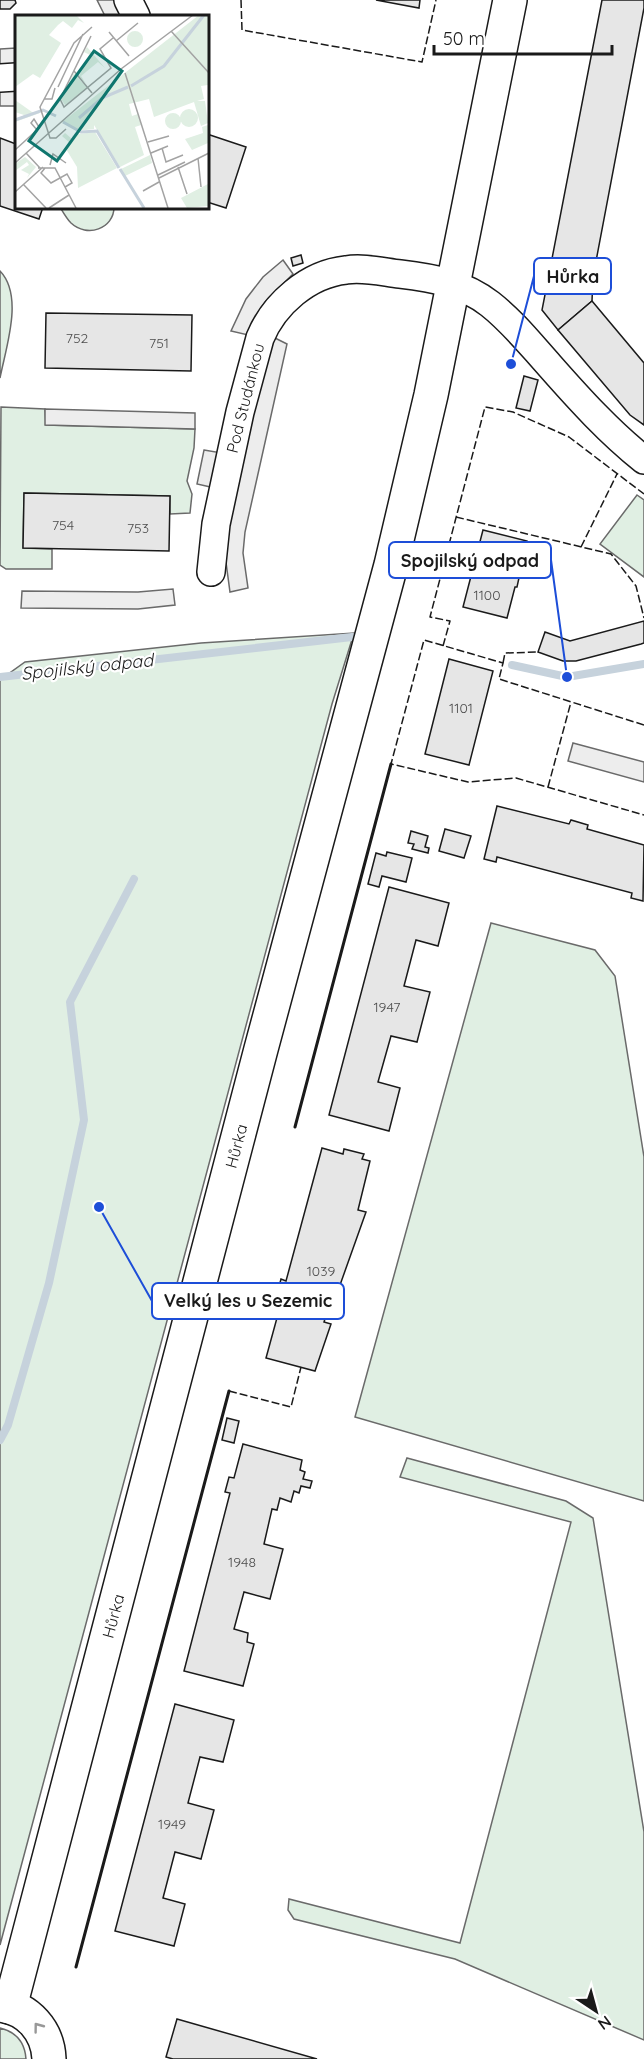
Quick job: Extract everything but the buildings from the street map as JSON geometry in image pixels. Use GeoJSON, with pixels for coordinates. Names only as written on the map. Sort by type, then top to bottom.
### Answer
{"type":"FeatureCollection","features":[{"type":"Feature","properties":{"kind":"main road","name":"Hůrka"},"geometry":{"type":"LineString","coordinates":[[5,2006],[391,565],[454,284],[510,0]]}},
{"type":"Feature","properties":{"kind":"main road"},"geometry":{"type":"LineString","coordinates":[[5,2006],[22,2012],[36,2024],[46,2040],[49,2059]]}},
{"type":"Feature","properties":{"kind":"street"},"geometry":{"type":"LineString","coordinates":[[128,0],[136,15]]}},
{"type":"Feature","properties":{"kind":"street"},"geometry":{"type":"LineString","coordinates":[[0,78],[15,77]]}},
{"type":"Feature","properties":{"kind":"street","name":"Pod Studánkou"},"geometry":{"type":"LineString","coordinates":[[211,572],[216,524],[254,354],[264,326],[278,307],[294,293],[315,280],[346,270],[366,270],[432,278],[454,284]]}},
{"type":"Feature","properties":{"kind":"street"},"geometry":{"type":"LineString","coordinates":[[454,284],[488,303],[511,322],[594,416],[644,460]]}},
{"type":"Feature","properties":{"kind":"green space"},"geometry":{"type":"Polygon","coordinates":[[[61,208],[114,208],[110,221],[98,229],[77,228],[61,208]]]}},
{"type":"Feature","properties":{"kind":"green space"},"geometry":{"type":"Polygon","coordinates":[[[0,271],[11,294],[12,308],[9,337],[0,378],[0,271]]]}},
{"type":"Feature","properties":{"kind":"green space"},"geometry":{"type":"Polygon","coordinates":[[[1,407],[45,409],[46,425],[195,429],[194,448],[187,481],[192,494],[190,513],[170,514],[170,496],[24,493],[23,548],[52,549],[52,569],[6,569],[0,565],[1,407]]]}},
{"type":"Feature","properties":{"kind":"green space"},"geometry":{"type":"Polygon","coordinates":[[[637,495],[644,500],[644,577],[600,544],[637,495]]]}},
{"type":"Feature","properties":{"kind":"green space"},"geometry":{"type":"Polygon","coordinates":[[[354,633],[332,704],[0,1945],[0,680],[25,662],[201,643],[354,633]]]}},
{"type":"Feature","properties":{"kind":"green space"},"geometry":{"type":"Polygon","coordinates":[[[491,923],[595,950],[615,976],[644,1157],[644,1501],[355,1417],[491,923]]]}},
{"type":"Feature","properties":{"kind":"green space"},"geometry":{"type":"Polygon","coordinates":[[[407,1458],[566,1501],[593,1518],[644,1832],[644,2040],[455,1959],[294,1919],[288,1910],[289,1899],[460,1943],[571,1522],[400,1477],[407,1458]]]}},
{"type":"Feature","properties":{"kind":"green space"},"geometry":{"type":"Polygon","coordinates":[[[0,2028],[11,2032],[19,2039],[26,2059],[0,2059],[0,2028]]]}},
{"type":"Feature","properties":{"kind":"shaded area"},"geometry":{"type":"Polygon","coordinates":[[[97,0],[115,0],[122,15],[104,15],[97,0]]]}},
{"type":"Feature","properties":{"kind":"shaded area"},"geometry":{"type":"Polygon","coordinates":[[[15,48],[15,67],[0,67],[0,49],[15,48]]]}},
{"type":"Feature","properties":{"kind":"shaded area"},"geometry":{"type":"Polygon","coordinates":[[[0,87],[15,87],[15,106],[0,106],[0,87]]]}},
{"type":"Feature","properties":{"kind":"shaded area"},"geometry":{"type":"Polygon","coordinates":[[[283,260],[293,274],[265,302],[248,335],[231,331],[246,299],[263,277],[283,260]]]}},
{"type":"Feature","properties":{"kind":"shaded area"},"geometry":{"type":"Polygon","coordinates":[[[271,336],[287,344],[245,532],[243,553],[248,588],[230,592],[225,555],[231,510],[271,336]]]}},
{"type":"Feature","properties":{"kind":"shaded area"},"geometry":{"type":"Polygon","coordinates":[[[45,409],[195,413],[195,429],[45,425],[45,409]]]}},
{"type":"Feature","properties":{"kind":"shaded area"},"geometry":{"type":"Polygon","coordinates":[[[204,450],[222,453],[215,488],[197,484],[204,450]]]}},
{"type":"Feature","properties":{"kind":"shaded area"},"geometry":{"type":"Polygon","coordinates":[[[173,589],[175,605],[138,609],[21,608],[22,591],[138,592],[173,589]]]}},
{"type":"Feature","properties":{"kind":"shaded area"},"geometry":{"type":"Polygon","coordinates":[[[573,743],[644,762],[644,782],[568,761],[573,743]]]}},
{"type":"Feature","properties":{"kind":"waterway","name":"Spojilský odpad"},"geometry":{"type":"LineString","coordinates":[[0,677],[352,637]]}},
{"type":"Feature","properties":{"kind":"waterway","name":"Spojilský odpad"},"geometry":{"type":"LineString","coordinates":[[512,665],[567,677],[644,664]]}},
{"type":"Feature","properties":{"kind":"waterway"},"geometry":{"type":"LineString","coordinates":[[0,1440],[8,1425],[49,1283],[84,1120],[70,1002],[134,879]]}},
{"type":"Feature","properties":{"kind":"fence"},"geometry":{"type":"LineString","coordinates":[[241,0],[242,30],[422,62],[436,0]]}},
{"type":"Feature","properties":{"kind":"fence"},"geometry":{"type":"LineString","coordinates":[[443,646],[450,621],[430,617],[485,407],[513,412],[569,437],[644,494]]}},
{"type":"Feature","properties":{"kind":"fence"},"geometry":{"type":"LineString","coordinates":[[581,547],[617,474]]}},
{"type":"Feature","properties":{"kind":"fence"},"geometry":{"type":"LineString","coordinates":[[456,517],[611,554],[636,586],[644,618]]}},
{"type":"Feature","properties":{"kind":"fence"},"geometry":{"type":"LineString","coordinates":[[644,725],[499,679],[503,663],[424,640],[391,764],[468,782],[516,778],[644,815]]}},
{"type":"Feature","properties":{"kind":"fence"},"geometry":{"type":"LineString","coordinates":[[503,663],[505,653],[538,652]]}},
{"type":"Feature","properties":{"kind":"fence"},"geometry":{"type":"LineString","coordinates":[[548,787],[571,702]]}},
{"type":"Feature","properties":{"kind":"fence"},"geometry":{"type":"LineString","coordinates":[[229,1391],[291,1407],[301,1367]]}},
{"type":"Feature","properties":{"kind":"wall"},"geometry":{"type":"LineString","coordinates":[[295,1127],[391,764]]}},
{"type":"Feature","properties":{"kind":"wall"},"geometry":{"type":"LineString","coordinates":[[76,1967],[229,1391]]}},
{"type":"Feature","properties":{"kind":"place","name":"Hůrka"},"geometry":{"type":"Point","coordinates":[511,364]}},
{"type":"Feature","properties":{"kind":"place","name":"Spojilský odpad"},"geometry":{"type":"Point","coordinates":[567,677]}},
{"type":"Feature","properties":{"kind":"place","name":"Velký les u Sezemic"},"geometry":{"type":"Point","coordinates":[99,1207]}}]}
